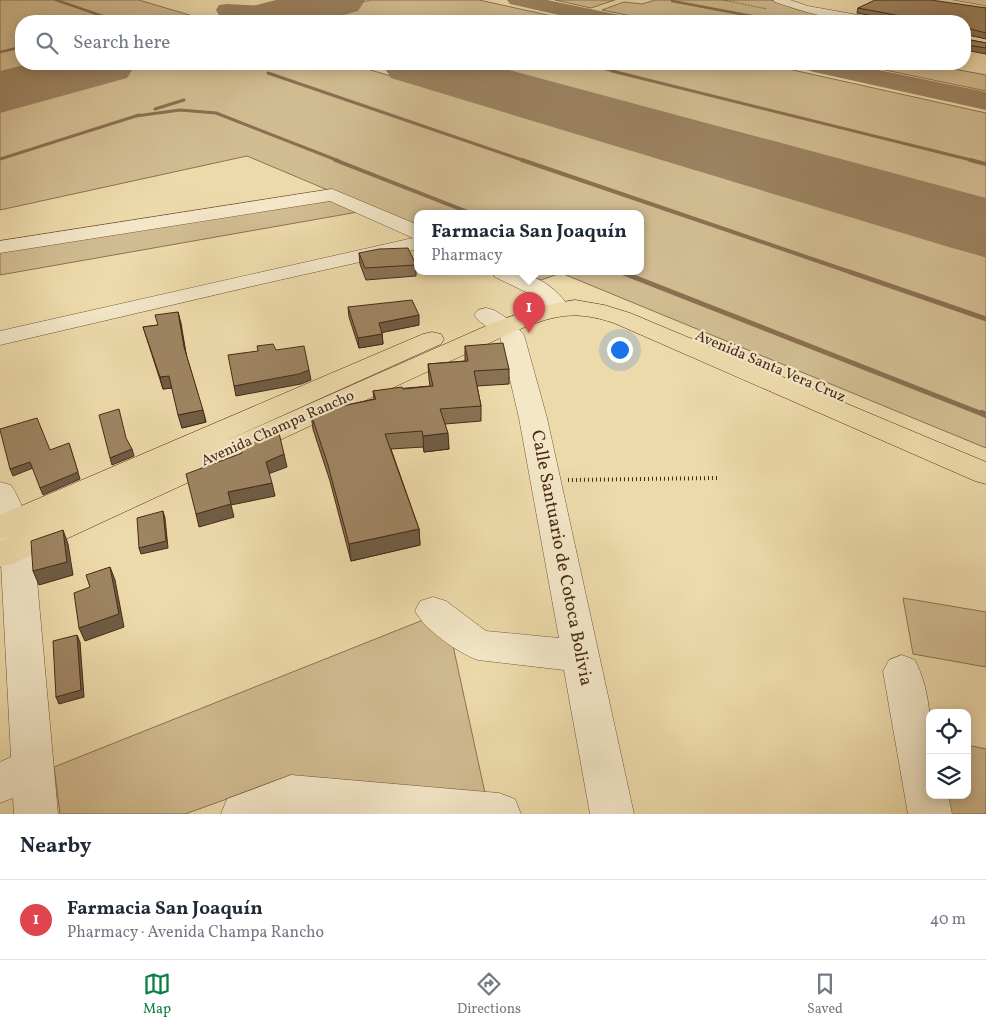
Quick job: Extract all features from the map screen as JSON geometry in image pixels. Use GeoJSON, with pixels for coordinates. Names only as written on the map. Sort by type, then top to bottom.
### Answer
{"type":"FeatureCollection","features":[{"type":"Feature","properties":{"kind":"main road","name":"Avenida Santa Vera Cruz"},"geometry":{"type":"LineString","coordinates":[[553,302],[567,294],[590,296],[611,301],[986,457]]}},
{"type":"Feature","properties":{"kind":"main road","name":"Avenida Champa Rancho"},"geometry":{"type":"LineString","coordinates":[[7,538],[495,321],[553,302]]}},
{"type":"Feature","properties":{"kind":"main road","name":"Avenida Santa Vera Cruz"},"geometry":{"type":"LineString","coordinates":[[553,302],[606,312],[986,474]]}},
{"type":"Feature","properties":{"kind":"street"},"geometry":{"type":"LineString","coordinates":[[779,0],[806,9],[837,15]]}},
{"type":"Feature","properties":{"kind":"street"},"geometry":{"type":"LineString","coordinates":[[931,0],[984,14]]}},
{"type":"Feature","properties":{"kind":"street"},"geometry":{"type":"LineString","coordinates":[[844,15],[860,8]]}},
{"type":"Feature","properties":{"kind":"street"},"geometry":{"type":"LineString","coordinates":[[971,40],[986,43]]}},
{"type":"Feature","properties":{"kind":"street"},"geometry":{"type":"LineString","coordinates":[[0,247],[332,195],[414,231]]}},
{"type":"Feature","properties":{"kind":"street"},"geometry":{"type":"LineString","coordinates":[[0,338],[414,244]]}},
{"type":"Feature","properties":{"kind":"street"},"geometry":{"type":"LineString","coordinates":[[510,275],[536,286],[553,302]]}},
{"type":"Feature","properties":{"kind":"street","name":"Calle Santuario de Cotoca Bolivia"},"geometry":{"type":"LineString","coordinates":[[495,321],[512,335],[533,418],[612,814]]}},
{"type":"Feature","properties":{"kind":"street"},"geometry":{"type":"LineString","coordinates":[[0,492],[7,538],[17,776],[36,814]]}},
{"type":"Feature","properties":{"kind":"street"},"geometry":{"type":"LineString","coordinates":[[433,612],[478,645],[580,656]]}},
{"type":"Feature","properties":{"kind":"street"},"geometry":{"type":"LineString","coordinates":[[902,671],[930,814]]}},
{"type":"Feature","properties":{"kind":"street"},"geometry":{"type":"LineString","coordinates":[[243,814],[291,795],[499,814]]}},
{"type":"Feature","properties":{"kind":"path"},"geometry":{"type":"LineString","coordinates":[[723,0],[771,10]]}},
{"type":"Feature","properties":{"kind":"path"},"geometry":{"type":"LineString","coordinates":[[545,480],[717,478]]}},
{"type":"Feature","properties":{"kind":"shaded area"},"geometry":{"type":"Polygon","coordinates":[[[0,0],[139,0],[189,15],[15,15],[15,70],[39,70],[0,80],[0,0]]]}},
{"type":"Feature","properties":{"kind":"shaded area"},"geometry":{"type":"Polygon","coordinates":[[[370,0],[479,0],[548,15],[328,15],[331,14],[325,12],[370,0]]]}},
{"type":"Feature","properties":{"kind":"shaded area"},"geometry":{"type":"Polygon","coordinates":[[[555,0],[615,0],[591,8],[555,0]]]}},
{"type":"Feature","properties":{"kind":"shaded area"},"geometry":{"type":"Polygon","coordinates":[[[655,0],[771,0],[799,10],[825,15],[627,15],[602,10],[624,2],[642,4],[655,0]]]}},
{"type":"Feature","properties":{"kind":"shaded area"},"geometry":{"type":"Polygon","coordinates":[[[120,70],[371,70],[986,257],[986,448],[566,275],[644,275],[644,210],[414,210],[414,226],[247,156],[0,210],[0,103],[120,70]]]}},
{"type":"Feature","properties":{"kind":"shaded area"},"geometry":{"type":"Polygon","coordinates":[[[500,70],[793,70],[986,113],[986,202],[500,70]]]}},
{"type":"Feature","properties":{"kind":"shaded area"},"geometry":{"type":"Polygon","coordinates":[[[885,70],[959,70],[986,75],[986,91],[885,70]]]}},
{"type":"Feature","properties":{"kind":"shaded area"},"geometry":{"type":"Polygon","coordinates":[[[326,198],[358,212],[0,275],[0,249],[326,198]]]}},
{"type":"Feature","properties":{"kind":"shaded area"},"geometry":{"type":"Polygon","coordinates":[[[528,275],[555,275],[541,280],[528,275]]]}},
{"type":"Feature","properties":{"kind":"shaded area"},"geometry":{"type":"Polygon","coordinates":[[[903,598],[986,612],[986,667],[913,654],[903,598]]]}},
{"type":"Feature","properties":{"kind":"shaded area"},"geometry":{"type":"Polygon","coordinates":[[[423,620],[450,632],[485,793],[288,777],[185,814],[60,814],[54,767],[423,620]]]}},
{"type":"Feature","properties":{"kind":"shaded area"},"geometry":{"type":"Polygon","coordinates":[[[971,746],[986,749],[986,814],[945,814],[942,799],[971,799],[971,746]]]}},
{"type":"Feature","properties":{"kind":"building"},"geometry":{"type":"Polygon","coordinates":[[[875,0],[931,0],[986,8],[986,33],[971,29],[971,15],[895,15],[858,8],[875,0]]]}},
{"type":"Feature","properties":{"kind":"building"},"geometry":{"type":"Polygon","coordinates":[[[971,40],[986,43],[986,48],[971,46],[971,40]]]}},
{"type":"Feature","properties":{"kind":"building"},"geometry":{"type":"Polygon","coordinates":[[[408,248],[414,265],[365,268],[359,253],[379,249],[408,248]]]}},
{"type":"Feature","properties":{"kind":"building"},"geometry":{"type":"Polygon","coordinates":[[[412,300],[419,315],[379,323],[382,334],[358,338],[348,307],[412,300]]]}},
{"type":"Feature","properties":{"kind":"building"},"geometry":{"type":"Polygon","coordinates":[[[178,312],[184,347],[203,410],[178,415],[169,376],[160,377],[143,327],[158,325],[155,315],[178,312]]]}},
{"type":"Feature","properties":{"kind":"building"},"geometry":{"type":"Polygon","coordinates":[[[503,343],[509,369],[474,371],[481,406],[440,409],[448,433],[423,436],[422,431],[385,434],[419,529],[349,544],[328,465],[311,414],[332,406],[333,408],[376,399],[373,391],[402,387],[403,389],[433,386],[428,364],[468,361],[465,346],[503,343]]]}},
{"type":"Feature","properties":{"kind":"building"},"geometry":{"type":"Polygon","coordinates":[[[273,344],[276,350],[304,346],[309,370],[299,374],[234,386],[228,355],[258,351],[257,346],[273,344]]]}},
{"type":"Feature","properties":{"kind":"building"},"geometry":{"type":"Polygon","coordinates":[[[119,409],[126,438],[132,449],[110,458],[99,415],[119,409]]]}},
{"type":"Feature","properties":{"kind":"building"},"geometry":{"type":"Polygon","coordinates":[[[37,418],[50,450],[69,443],[78,472],[40,488],[30,462],[10,469],[0,430],[37,418]]]}},
{"type":"Feature","properties":{"kind":"building"},"geometry":{"type":"Polygon","coordinates":[[[279,433],[284,454],[266,462],[272,483],[228,492],[231,504],[196,514],[186,474],[242,453],[241,447],[279,433]]]}},
{"type":"Feature","properties":{"kind":"building"},"geometry":{"type":"Polygon","coordinates":[[[163,511],[166,541],[139,548],[137,518],[163,511]]]}},
{"type":"Feature","properties":{"kind":"building"},"geometry":{"type":"Polygon","coordinates":[[[63,530],[67,562],[33,571],[31,541],[63,530]]]}},
{"type":"Feature","properties":{"kind":"building"},"geometry":{"type":"Polygon","coordinates":[[[110,567],[119,614],[79,628],[74,593],[90,587],[86,575],[110,567]]]}},
{"type":"Feature","properties":{"kind":"building"},"geometry":{"type":"Polygon","coordinates":[[[77,635],[81,690],[56,697],[53,641],[77,635]]]}},
{"type":"Feature","properties":{"kind":"waterway"},"geometry":{"type":"LineString","coordinates":[[56,0],[100,15]]}},
{"type":"Feature","properties":{"kind":"waterway"},"geometry":{"type":"LineString","coordinates":[[672,1],[746,15]]}},
{"type":"Feature","properties":{"kind":"waterway"},"geometry":{"type":"LineString","coordinates":[[0,52],[15,48]]}},
{"type":"Feature","properties":{"kind":"waterway"},"geometry":{"type":"LineString","coordinates":[[609,70],[617,72]]}},
{"type":"Feature","properties":{"kind":"waterway"},"geometry":{"type":"LineString","coordinates":[[612,71],[975,161]]}},
{"type":"Feature","properties":{"kind":"waterway"},"geometry":{"type":"LineString","coordinates":[[268,73],[525,161]]}},
{"type":"Feature","properties":{"kind":"waterway"},"geometry":{"type":"LineString","coordinates":[[155,109],[184,100]]}},
{"type":"Feature","properties":{"kind":"waterway"},"geometry":{"type":"LineString","coordinates":[[136,116],[180,110],[216,113],[339,161]]}},
{"type":"Feature","properties":{"kind":"waterway"},"geometry":{"type":"LineString","coordinates":[[0,159],[139,115]]}},
{"type":"Feature","properties":{"kind":"waterway"},"geometry":{"type":"LineString","coordinates":[[335,160],[463,210]]}},
{"type":"Feature","properties":{"kind":"waterway"},"geometry":{"type":"LineString","coordinates":[[522,160],[853,273]]}},
{"type":"Feature","properties":{"kind":"waterway"},"geometry":{"type":"LineString","coordinates":[[970,160],[986,164]]}},
{"type":"Feature","properties":{"kind":"waterway"},"geometry":{"type":"LineString","coordinates":[[850,272],[986,319]]}},
{"type":"Feature","properties":{"kind":"waterway"},"geometry":{"type":"LineString","coordinates":[[629,275],[985,415]]}},
{"type":"Feature","properties":{"kind":"waterway"},"geometry":{"type":"LineString","coordinates":[[982,413],[986,415]]}},
{"type":"Feature","properties":{"kind":"taxiway"},"geometry":{"type":"LineString","coordinates":[[517,0],[588,15]]}},
{"type":"Feature","properties":{"kind":"taxiway"},"geometry":{"type":"LineString","coordinates":[[227,10],[268,13],[326,4]]}},
{"type":"Feature","properties":{"kind":"taxiway"},"geometry":{"type":"LineString","coordinates":[[842,70],[986,101]]}},
{"type":"Feature","properties":{"kind":"runway"},"geometry":{"type":"LineString","coordinates":[[283,15],[339,0]]}},
{"type":"Feature","properties":{"kind":"runway"},"geometry":{"type":"LineString","coordinates":[[0,92],[82,70]]}},
{"type":"Feature","properties":{"kind":"runway"},"geometry":{"type":"LineString","coordinates":[[435,70],[986,228]]}},
{"type":"Feature","properties":{"kind":"place","name":"Farmacia San Joaquín"},"geometry":{"type":"Point","coordinates":[529,333]}}]}
